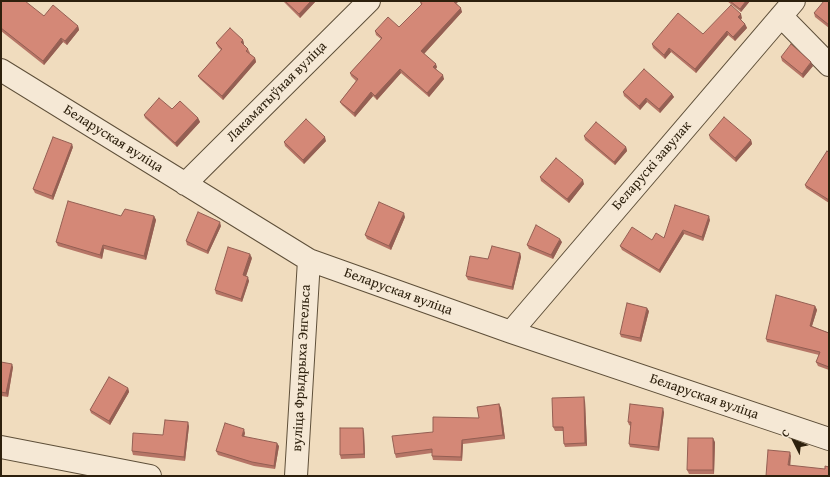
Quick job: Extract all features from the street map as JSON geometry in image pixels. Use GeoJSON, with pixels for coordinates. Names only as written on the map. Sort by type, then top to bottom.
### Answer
{"type":"FeatureCollection","features":[{"type":"Feature","properties":{"kind":"street","name":"Лакаматыўная вуліца"},"geometry":{"type":"LineString","coordinates":[[185,184],[369,1]]}},
{"type":"Feature","properties":{"kind":"street"},"geometry":{"type":"LineString","coordinates":[[787,9],[829,65]]}},
{"type":"Feature","properties":{"kind":"street","name":"Беларускі завулак"},"geometry":{"type":"LineString","coordinates":[[511,332],[787,9]]}},
{"type":"Feature","properties":{"kind":"street","name":"Беларуская вуліца"},"geometry":{"type":"LineString","coordinates":[[1,70],[309,260],[511,332],[829,439]]}},
{"type":"Feature","properties":{"kind":"street","name":"вуліца Фрыдрыха Энгельса"},"geometry":{"type":"LineString","coordinates":[[296,476],[309,260]]}},
{"type":"Feature","properties":{"kind":"street"},"geometry":{"type":"LineString","coordinates":[[1,447],[150,476]]}},
{"type":"Feature","properties":{"kind":"building"},"geometry":{"type":"Polygon","coordinates":[[[1,1],[25,1],[44,16],[53,5],[78,26],[65,41],[61,38],[43,61],[1,28],[1,1]]]}},
{"type":"Feature","properties":{"kind":"building"},"geometry":{"type":"Polygon","coordinates":[[[285,1],[311,1],[299,14],[285,1]]]}},
{"type":"Feature","properties":{"kind":"building"},"geometry":{"type":"Polygon","coordinates":[[[420,1],[454,1],[461,8],[421,51],[436,64],[433,67],[443,75],[427,93],[400,69],[375,96],[371,92],[354,113],[340,102],[358,79],[350,73],[382,38],[375,31],[388,17],[399,27],[422,4],[420,1]]]}},
{"type":"Feature","properties":{"kind":"building"},"geometry":{"type":"Polygon","coordinates":[[[730,1],[746,1],[740,9],[730,1]]]}},
{"type":"Feature","properties":{"kind":"building"},"geometry":{"type":"Polygon","coordinates":[[[824,1],[829,1],[829,25],[814,13],[824,1]]]}},
{"type":"Feature","properties":{"kind":"building"},"geometry":{"type":"Polygon","coordinates":[[[731,5],[741,14],[738,17],[745,24],[733,37],[727,31],[695,69],[669,48],[664,55],[652,44],[678,13],[703,34],[731,5]]]}},
{"type":"Feature","properties":{"kind":"building"},"geometry":{"type":"Polygon","coordinates":[[[230,28],[243,40],[241,42],[248,49],[246,51],[255,58],[222,96],[198,76],[222,49],[216,43],[230,28]]]}},
{"type":"Feature","properties":{"kind":"building"},"geometry":{"type":"Polygon","coordinates":[[[791,44],[811,62],[802,74],[781,57],[791,44]]]}},
{"type":"Feature","properties":{"kind":"building"},"geometry":{"type":"Polygon","coordinates":[[[644,69],[672,94],[659,109],[646,98],[639,106],[623,92],[644,69]]]}},
{"type":"Feature","properties":{"kind":"building"},"geometry":{"type":"Polygon","coordinates":[[[159,98],[172,109],[180,101],[198,118],[175,143],[144,115],[159,98]]]}},
{"type":"Feature","properties":{"kind":"building"},"geometry":{"type":"Polygon","coordinates":[[[724,117],[751,140],[735,158],[709,135],[724,117]]]}},
{"type":"Feature","properties":{"kind":"building"},"geometry":{"type":"Polygon","coordinates":[[[306,119],[325,137],[303,160],[284,142],[306,119]]]}},
{"type":"Feature","properties":{"kind":"building"},"geometry":{"type":"Polygon","coordinates":[[[596,122],[626,147],[614,162],[584,136],[596,122]]]}},
{"type":"Feature","properties":{"kind":"building"},"geometry":{"type":"Polygon","coordinates":[[[53,137],[72,144],[52,196],[33,189],[53,137]]]}},
{"type":"Feature","properties":{"kind":"building"},"geometry":{"type":"Polygon","coordinates":[[[827,151],[829,153],[829,200],[805,185],[827,151]]]}},
{"type":"Feature","properties":{"kind":"building"},"geometry":{"type":"Polygon","coordinates":[[[556,158],[583,180],[567,199],[540,177],[556,158]]]}},
{"type":"Feature","properties":{"kind":"building"},"geometry":{"type":"Polygon","coordinates":[[[68,201],[121,216],[125,209],[154,216],[144,256],[103,245],[100,255],[56,242],[68,201]]]}},
{"type":"Feature","properties":{"kind":"building"},"geometry":{"type":"Polygon","coordinates":[[[379,202],[404,213],[389,246],[365,235],[379,202]]]}},
{"type":"Feature","properties":{"kind":"building"},"geometry":{"type":"Polygon","coordinates":[[[675,205],[709,216],[702,237],[683,230],[659,270],[620,246],[632,227],[652,240],[656,233],[664,238],[675,205]]]}},
{"type":"Feature","properties":{"kind":"building"},"geometry":{"type":"Polygon","coordinates":[[[198,212],[220,222],[207,251],[186,241],[198,212]]]}},
{"type":"Feature","properties":{"kind":"building"},"geometry":{"type":"Polygon","coordinates":[[[536,225],[560,239],[551,255],[527,245],[536,225]]]}},
{"type":"Feature","properties":{"kind":"building"},"geometry":{"type":"Polygon","coordinates":[[[492,246],[520,253],[512,287],[466,276],[470,256],[488,259],[492,246]]]}},
{"type":"Feature","properties":{"kind":"building"},"geometry":{"type":"Polygon","coordinates":[[[228,247],[250,254],[243,275],[248,277],[241,299],[215,290],[228,247]]]}},
{"type":"Feature","properties":{"kind":"building"},"geometry":{"type":"Polygon","coordinates":[[[776,295],[815,306],[810,326],[829,333],[829,367],[816,362],[820,352],[766,339],[776,295]]]}},
{"type":"Feature","properties":{"kind":"building"},"geometry":{"type":"Polygon","coordinates":[[[627,303],[647,308],[640,338],[620,334],[627,303]]]}},
{"type":"Feature","properties":{"kind":"building"},"geometry":{"type":"Polygon","coordinates":[[[1,362],[12,364],[6,393],[1,392],[1,362]]]}},
{"type":"Feature","properties":{"kind":"building"},"geometry":{"type":"Polygon","coordinates":[[[109,377],[128,388],[109,421],[90,410],[109,377]]]}},
{"type":"Feature","properties":{"kind":"building"},"geometry":{"type":"Polygon","coordinates":[[[584,397],[585,443],[564,444],[563,427],[553,427],[552,398],[584,397]]]}},
{"type":"Feature","properties":{"kind":"building"},"geometry":{"type":"Polygon","coordinates":[[[499,404],[503,435],[462,440],[461,457],[432,456],[432,449],[395,454],[392,436],[433,432],[433,417],[479,418],[477,407],[499,404]]]}},
{"type":"Feature","properties":{"kind":"building"},"geometry":{"type":"Polygon","coordinates":[[[630,404],[663,408],[658,447],[629,444],[631,422],[628,422],[630,404]]]}},
{"type":"Feature","properties":{"kind":"building"},"geometry":{"type":"Polygon","coordinates":[[[165,420],[188,422],[184,457],[132,451],[133,433],[163,435],[165,420]]]}},
{"type":"Feature","properties":{"kind":"building"},"geometry":{"type":"Polygon","coordinates":[[[225,423],[244,429],[242,436],[277,443],[274,466],[252,462],[216,451],[225,423]]]}},
{"type":"Feature","properties":{"kind":"building"},"geometry":{"type":"Polygon","coordinates":[[[340,428],[363,428],[364,454],[340,455],[340,428]]]}},
{"type":"Feature","properties":{"kind":"building"},"geometry":{"type":"Polygon","coordinates":[[[688,438],[713,438],[713,470],[687,470],[688,438]]]}},
{"type":"Feature","properties":{"kind":"building"},"geometry":{"type":"Polygon","coordinates":[[[768,450],[790,452],[788,465],[825,469],[825,466],[829,467],[829,476],[766,476],[768,450]]]}}]}
